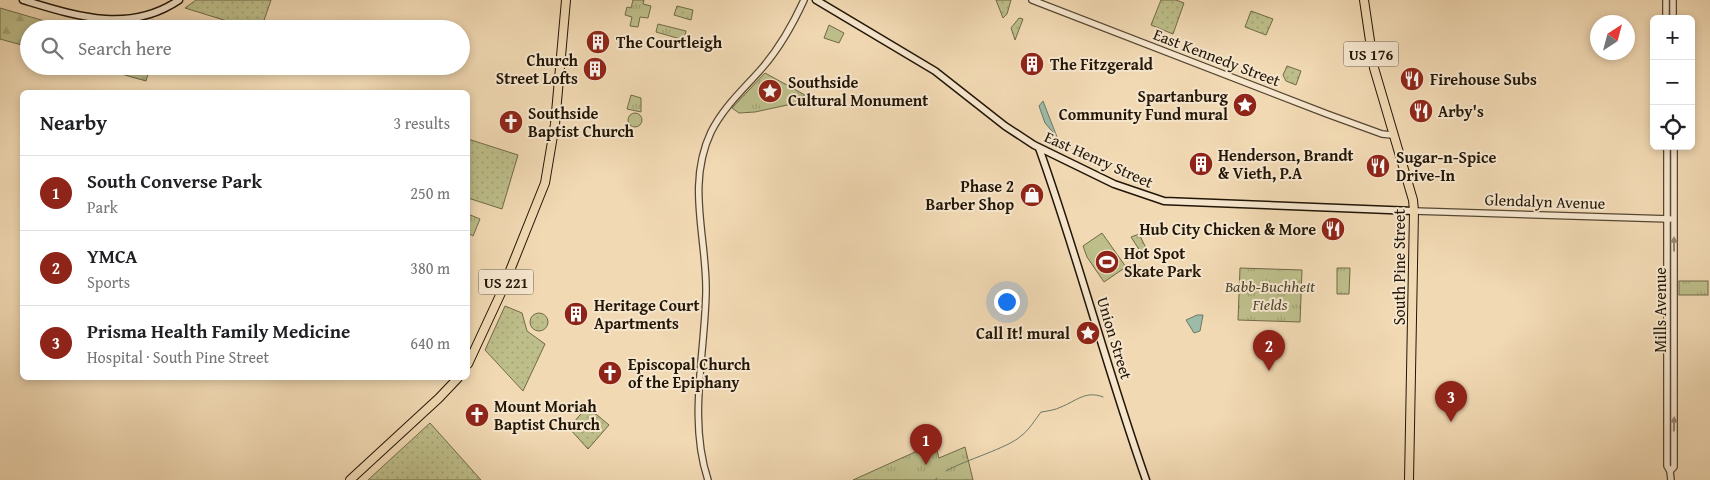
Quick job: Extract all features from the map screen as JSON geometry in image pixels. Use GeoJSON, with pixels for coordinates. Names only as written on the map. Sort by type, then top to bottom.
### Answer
{"type":"FeatureCollection","features":[{"type":"Feature","properties":{"kind":"main road"},"geometry":{"type":"LineString","coordinates":[[23,0],[74,15],[112,20],[138,18],[160,10],[179,0]]}},
{"type":"Feature","properties":{"kind":"main road","name":"US 221"},"geometry":{"type":"LineString","coordinates":[[470,360],[503,289],[545,183],[554,129],[566,0]]}},
{"type":"Feature","properties":{"kind":"main road","name":"East Henry Street"},"geometry":{"type":"LineString","coordinates":[[816,0],[914,58],[1005,126],[1039,148],[1114,184],[1164,201],[1414,211]]}},
{"type":"Feature","properties":{"kind":"main road","name":"South Pine Street"},"geometry":{"type":"LineString","coordinates":[[1364,0],[1372,59],[1392,135],[1413,200],[1409,480]]}},
{"type":"Feature","properties":{"kind":"main road","name":"Union Street"},"geometry":{"type":"LineString","coordinates":[[1039,148],[1071,239],[1103,347],[1146,480]]}},
{"type":"Feature","properties":{"kind":"main road"},"geometry":{"type":"LineString","coordinates":[[350,480],[456,380]]}},
{"type":"Feature","properties":{"kind":"street"},"geometry":{"type":"LineString","coordinates":[[708,480],[701,456],[698,431],[706,292],[697,200],[702,159],[718,120],[775,52],[791,27],[804,0]]}},
{"type":"Feature","properties":{"kind":"street","name":"East Kennedy Street"},"geometry":{"type":"LineString","coordinates":[[1032,0],[1327,114],[1382,134],[1392,135]]}},
{"type":"Feature","properties":{"kind":"street"},"geometry":{"type":"LineString","coordinates":[[1666,0],[1666,15]]}},
{"type":"Feature","properties":{"kind":"street"},"geometry":{"type":"LineString","coordinates":[[1673,0],[1673,15]]}},
{"type":"Feature","properties":{"kind":"street","name":"Mills Avenue"},"geometry":{"type":"LineString","coordinates":[[1667,150],[1670,219]]}},
{"type":"Feature","properties":{"kind":"street","name":"Mills Avenue"},"geometry":{"type":"LineString","coordinates":[[1671,480],[1670,471],[1667,466],[1670,219],[1674,150]]}},
{"type":"Feature","properties":{"kind":"street","name":"Glendalyn Avenue"},"geometry":{"type":"LineString","coordinates":[[1414,211],[1670,219]]}},
{"type":"Feature","properties":{"kind":"green space"},"geometry":{"type":"Polygon","coordinates":[[[196,0],[271,0],[264,20],[224,20],[185,8],[196,0]]]}},
{"type":"Feature","properties":{"kind":"green space"},"geometry":{"type":"Polygon","coordinates":[[[633,0],[644,0],[643,4],[651,6],[648,18],[640,17],[638,27],[630,26],[632,17],[625,15],[627,7],[631,8],[633,0]]]}},
{"type":"Feature","properties":{"kind":"green space"},"geometry":{"type":"Polygon","coordinates":[[[996,0],[1011,0],[1007,14],[1003,18],[996,0]]]}},
{"type":"Feature","properties":{"kind":"green space"},"geometry":{"type":"Polygon","coordinates":[[[1161,0],[1176,0],[1184,3],[1173,34],[1151,25],[1161,0]]]}},
{"type":"Feature","properties":{"kind":"green space"},"geometry":{"type":"Polygon","coordinates":[[[677,6],[693,10],[691,20],[674,15],[677,6]]]}},
{"type":"Feature","properties":{"kind":"green space"},"geometry":{"type":"Polygon","coordinates":[[[0,8],[41,20],[20,20],[20,45],[0,39],[0,8]]]}},
{"type":"Feature","properties":{"kind":"green space"},"geometry":{"type":"Polygon","coordinates":[[[1251,11],[1273,19],[1266,35],[1245,27],[1251,11]]]}},
{"type":"Feature","properties":{"kind":"green space"},"geometry":{"type":"Polygon","coordinates":[[[1019,18],[1023,19],[1015,40],[1011,28],[1019,18]]]}},
{"type":"Feature","properties":{"kind":"green space"},"geometry":{"type":"Polygon","coordinates":[[[658,24],[686,31],[684,40],[656,32],[658,24]]]}},
{"type":"Feature","properties":{"kind":"green space"},"geometry":{"type":"Polygon","coordinates":[[[829,25],[844,33],[839,43],[824,38],[829,25]]]}},
{"type":"Feature","properties":{"kind":"green space"},"geometry":{"type":"Polygon","coordinates":[[[1287,66],[1301,71],[1296,85],[1286,81],[1283,75],[1287,66]]]}},
{"type":"Feature","properties":{"kind":"green space"},"geometry":{"type":"Polygon","coordinates":[[[765,73],[805,95],[792,104],[755,112],[739,113],[732,108],[765,73]]]}},
{"type":"Feature","properties":{"kind":"green space"},"geometry":{"type":"Polygon","coordinates":[[[125,75],[148,75],[146,81],[125,75]]]}},
{"type":"Feature","properties":{"kind":"green space"},"geometry":{"type":"Polygon","coordinates":[[[631,95],[641,98],[641,112],[627,109],[631,95]]]}},
{"type":"Feature","properties":{"kind":"green space"},"geometry":{"type":"Polygon","coordinates":[[[635,113],[640,115],[642,120],[640,125],[635,127],[630,125],[628,120],[630,115],[635,113]]]}},
{"type":"Feature","properties":{"kind":"green space"},"geometry":{"type":"Polygon","coordinates":[[[470,140],[518,155],[502,209],[470,199],[470,140]]]}},
{"type":"Feature","properties":{"kind":"green space"},"geometry":{"type":"Polygon","coordinates":[[[470,215],[480,219],[473,236],[470,234],[470,215]]]}},
{"type":"Feature","properties":{"kind":"green space","name":"Hot Spot Skate Park"},"geometry":{"type":"Polygon","coordinates":[[[1102,233],[1126,267],[1104,282],[1087,257],[1083,246],[1102,233]]]}},
{"type":"Feature","properties":{"kind":"green space"},"geometry":{"type":"Polygon","coordinates":[[[1139,234],[1146,248],[1140,251],[1131,237],[1139,234]]]}},
{"type":"Feature","properties":{"kind":"green space","name":"Babb-Buchheit Fields"},"geometry":{"type":"Polygon","coordinates":[[[1240,268],[1302,270],[1300,322],[1238,320],[1240,268]]]}},
{"type":"Feature","properties":{"kind":"green space"},"geometry":{"type":"Polygon","coordinates":[[[1337,268],[1350,268],[1349,294],[1337,294],[1337,268]]]}},
{"type":"Feature","properties":{"kind":"green space"},"geometry":{"type":"Polygon","coordinates":[[[1679,281],[1708,281],[1708,295],[1679,295],[1679,281]]]}},
{"type":"Feature","properties":{"kind":"green space"},"geometry":{"type":"Polygon","coordinates":[[[505,306],[522,313],[527,331],[545,344],[523,391],[485,350],[505,306]]]}},
{"type":"Feature","properties":{"kind":"green space"},"geometry":{"type":"Polygon","coordinates":[[[539,313],[545,316],[548,322],[545,328],[539,331],[533,328],[530,322],[533,316],[539,313]]]}},
{"type":"Feature","properties":{"kind":"green space"},"geometry":{"type":"Polygon","coordinates":[[[585,409],[596,414],[609,425],[588,449],[569,428],[585,409]]]}},
{"type":"Feature","properties":{"kind":"green space"},"geometry":{"type":"Polygon","coordinates":[[[430,423],[481,480],[368,480],[430,423]]]}},
{"type":"Feature","properties":{"kind":"green space"},"geometry":{"type":"Polygon","coordinates":[[[935,443],[939,458],[965,447],[973,480],[853,480],[935,443]]]}},
{"type":"Feature","properties":{"kind":"shaded area"},"geometry":{"type":"Polygon","coordinates":[[[1043,101],[1057,137],[1045,123],[1039,106],[1043,101]]]}},
{"type":"Feature","properties":{"kind":"shaded area"},"geometry":{"type":"Polygon","coordinates":[[[1197,315],[1203,315],[1200,331],[1194,333],[1186,320],[1197,315]]]}},
{"type":"Feature","properties":{"kind":"waterway"},"geometry":{"type":"LineString","coordinates":[[946,471],[1015,440],[1027,431],[1041,412],[1056,409],[1081,397],[1091,395],[1103,397]]}},
{"type":"Feature","properties":{"kind":"place","name":"The Courtleigh"},"geometry":{"type":"Point","coordinates":[598,42]}},
{"type":"Feature","properties":{"kind":"place","name":"The Fitzgerald"},"geometry":{"type":"Point","coordinates":[1032,64]}},
{"type":"Feature","properties":{"kind":"place","name":"Church Street Lofts"},"geometry":{"type":"Point","coordinates":[595,69]}},
{"type":"Feature","properties":{"kind":"place","name":"Firehouse Subs"},"geometry":{"type":"Point","coordinates":[1412,79]}},
{"type":"Feature","properties":{"kind":"place","name":"Southside Cultural Monument"},"geometry":{"type":"Point","coordinates":[770,91]}},
{"type":"Feature","properties":{"kind":"place","name":"Spartanburg Community Fund mural"},"geometry":{"type":"Point","coordinates":[1245,105]}},
{"type":"Feature","properties":{"kind":"place","name":"Arby's"},"geometry":{"type":"Point","coordinates":[1421,111]}},
{"type":"Feature","properties":{"kind":"place","name":"Southside Baptist Church"},"geometry":{"type":"Point","coordinates":[511,122]}},
{"type":"Feature","properties":{"kind":"place","name":"Henderson, Brandt & Vieth, P.A"},"geometry":{"type":"Point","coordinates":[1201,164]}},
{"type":"Feature","properties":{"kind":"place","name":"Sugar-n-Spice Drive-In"},"geometry":{"type":"Point","coordinates":[1378,166]}},
{"type":"Feature","properties":{"kind":"place","name":"Phase 2 Barber Shop"},"geometry":{"type":"Point","coordinates":[1032,195]}},
{"type":"Feature","properties":{"kind":"place","name":"Hub City Chicken & More"},"geometry":{"type":"Point","coordinates":[1333,229]}},
{"type":"Feature","properties":{"kind":"place","name":"Hot Spot Skate Park"},"geometry":{"type":"Point","coordinates":[1107,262]}},
{"type":"Feature","properties":{"kind":"place","name":"Heritage Court Apartments"},"geometry":{"type":"Point","coordinates":[576,314]}},
{"type":"Feature","properties":{"kind":"place","name":"Call It! mural"},"geometry":{"type":"Point","coordinates":[1088,333]}},
{"type":"Feature","properties":{"kind":"place","name":"YMCA"},"geometry":{"type":"Point","coordinates":[1269,371]}},
{"type":"Feature","properties":{"kind":"place","name":"Episcopal Church of the Epiphany"},"geometry":{"type":"Point","coordinates":[610,373]}},
{"type":"Feature","properties":{"kind":"place","name":"Mount Moriah Baptist Church"},"geometry":{"type":"Point","coordinates":[477,415]}},
{"type":"Feature","properties":{"kind":"place","name":"Prisma Health Family Medicine"},"geometry":{"type":"Point","coordinates":[1451,422]}},
{"type":"Feature","properties":{"kind":"place","name":"South Converse Park"},"geometry":{"type":"Point","coordinates":[926,465]}}]}
